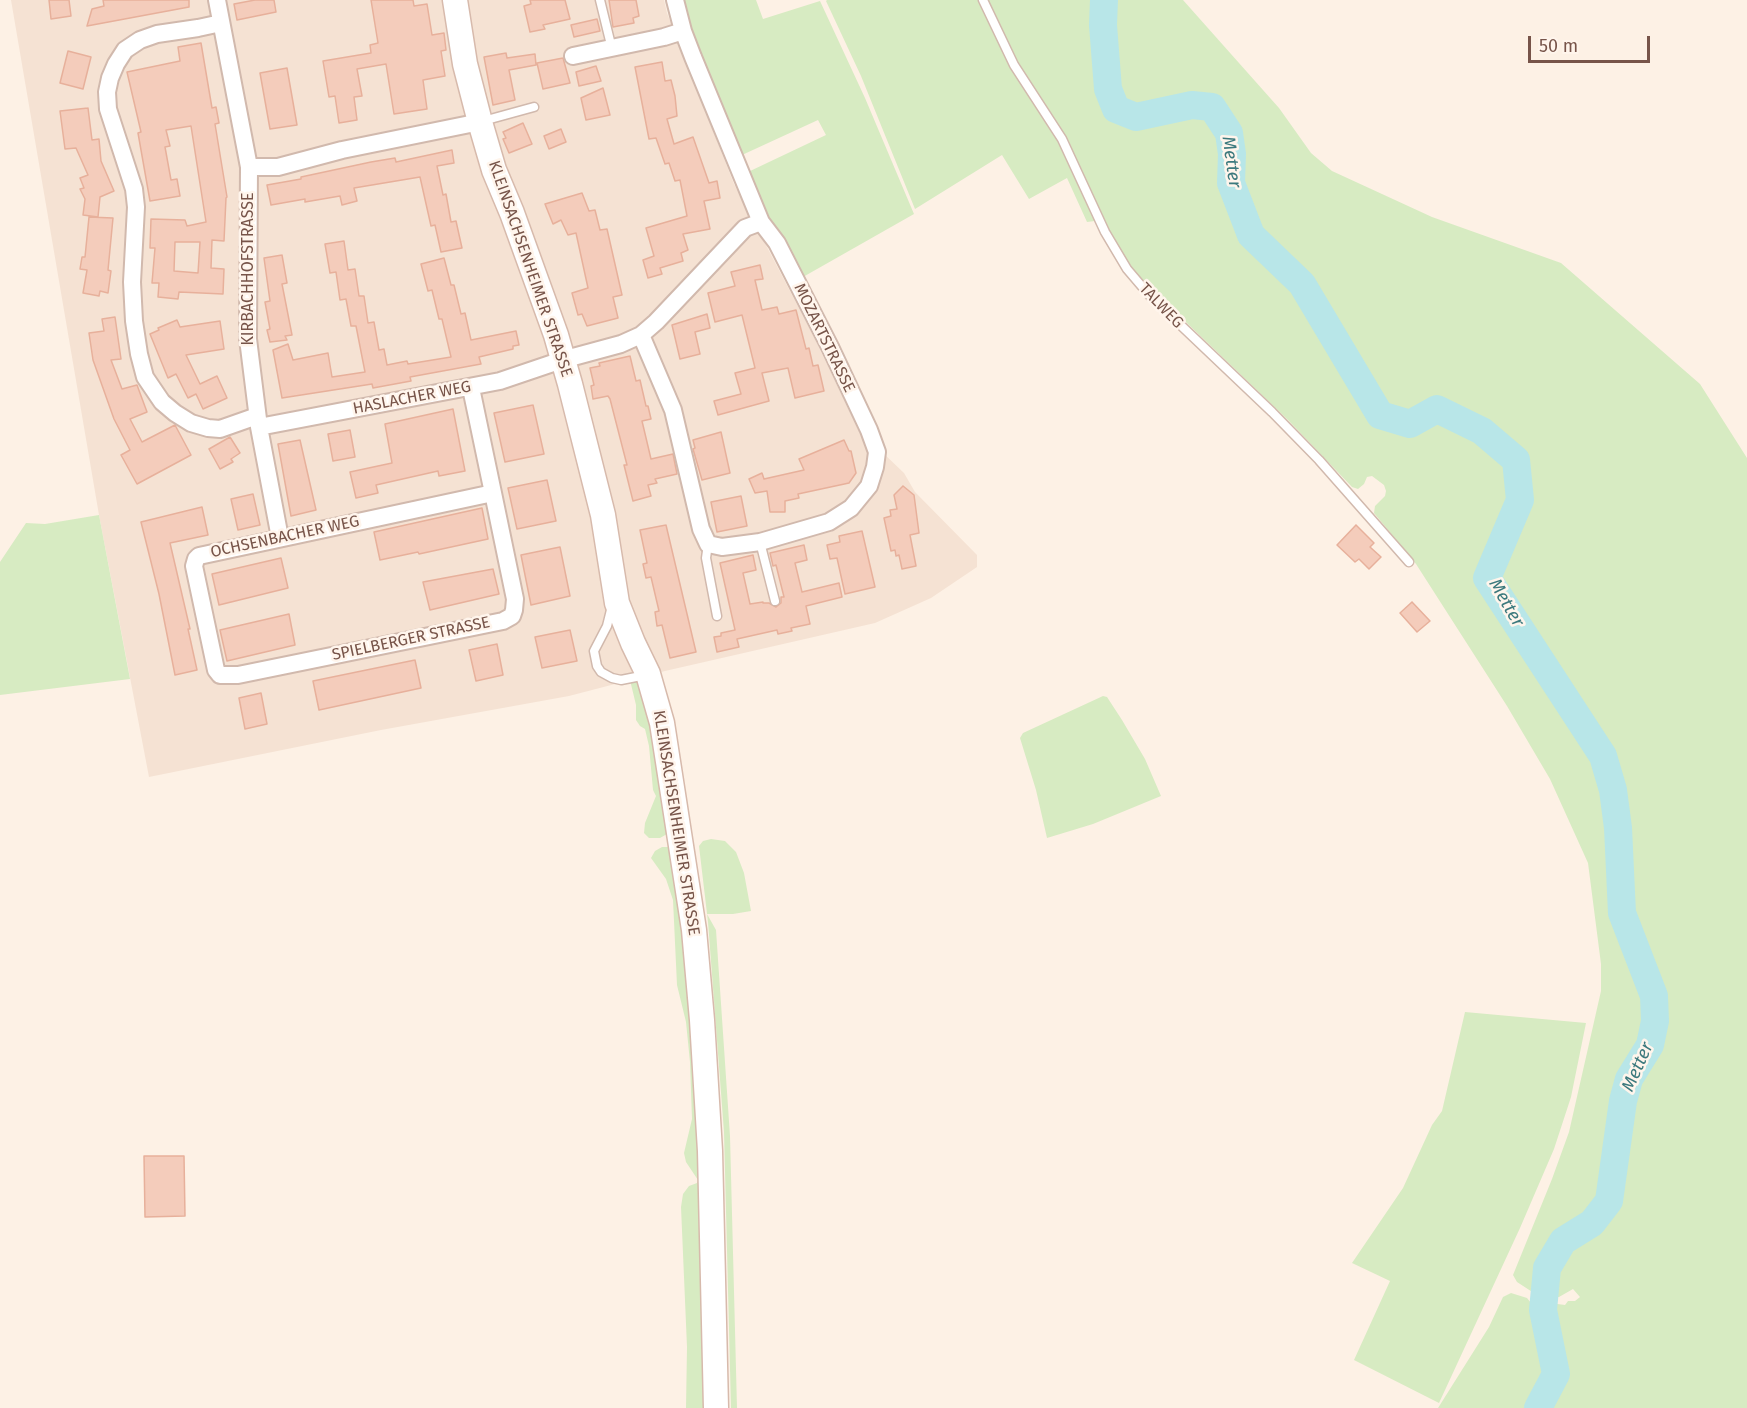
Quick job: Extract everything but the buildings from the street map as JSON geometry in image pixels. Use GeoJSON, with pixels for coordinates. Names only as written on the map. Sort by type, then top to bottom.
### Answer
{"type":"FeatureCollection","features":[{"type":"Feature","properties":{"kind":"main road","name":"KLEINSACHSENHEIMER STRASSE"},"geometry":{"type":"LineString","coordinates":[[455,0],[465,64],[494,170],[550,317],[570,384],[603,515],[617,603],[648,674],[662,723],[694,930],[710,1151],[716,1408]]}},
{"type":"Feature","properties":{"kind":"street","name":"KIRBACHHOFSTRASSE"},"geometry":{"type":"LineString","coordinates":[[217,0],[249,167],[248,328],[258,422],[280,538]]}},
{"type":"Feature","properties":{"kind":"street","name":"MOZARTSTRASSE"},"geometry":{"type":"LineString","coordinates":[[675,0],[683,31],[761,222],[777,243],[831,347],[877,452],[869,486],[851,508],[829,522],[760,542],[722,547],[708,544]]}},
{"type":"Feature","properties":{"kind":"street","name":"HASLACHER WEG"},"geometry":{"type":"LineString","coordinates":[[220,23],[157,34],[140,40],[125,50],[116,64],[107,92],[108,110],[134,189],[136,207],[132,282],[139,354],[145,376],[162,402],[191,423],[220,429],[471,388],[621,344],[641,335],[666,313],[745,228],[761,222]]}},
{"type":"Feature","properties":{"kind":"street"},"geometry":{"type":"LineString","coordinates":[[573,56],[612,49],[683,31]]}},
{"type":"Feature","properties":{"kind":"street"},"geometry":{"type":"LineString","coordinates":[[249,167],[278,166],[342,150],[480,122]]}},
{"type":"Feature","properties":{"kind":"street"},"geometry":{"type":"LineString","coordinates":[[641,335],[673,410],[701,529],[708,544]]}},
{"type":"Feature","properties":{"kind":"street","name":"SPIELBERGER STRASSE"},"geometry":{"type":"LineString","coordinates":[[220,675],[249,672],[507,619],[512,616],[514,599],[471,388]]}},
{"type":"Feature","properties":{"kind":"street","name":"OCHSENBACHER WEG"},"geometry":{"type":"LineString","coordinates":[[220,675],[213,662],[194,566],[196,559],[205,554],[493,493]]}},
{"type":"Feature","properties":{"kind":"lane"},"geometry":{"type":"LineString","coordinates":[[600,0],[612,49]]}},
{"type":"Feature","properties":{"kind":"lane","name":"TALWEG"},"geometry":{"type":"LineString","coordinates":[[983,0],[1014,65],[1062,139],[1105,232],[1127,269],[1149,296],[1272,412],[1319,460],[1409,562]]}},
{"type":"Feature","properties":{"kind":"lane"},"geometry":{"type":"LineString","coordinates":[[480,122],[534,107]]}},
{"type":"Feature","properties":{"kind":"lane"},"geometry":{"type":"LineString","coordinates":[[760,542],[775,601]]}},
{"type":"Feature","properties":{"kind":"lane"},"geometry":{"type":"LineString","coordinates":[[708,544],[706,558],[717,616]]}},
{"type":"Feature","properties":{"kind":"lane"},"geometry":{"type":"LineString","coordinates":[[615,591],[607,626],[594,651],[597,666],[601,672],[621,680],[648,674]]}},
{"type":"Feature","properties":{"kind":"shaded area"},"geometry":{"type":"Polygon","coordinates":[[[11,0],[664,0],[667,13],[734,184],[813,335],[867,448],[882,452],[904,473],[915,492],[977,555],[977,567],[931,598],[875,623],[665,671],[569,696],[381,730],[149,777],[99,515],[11,0]]]}},
{"type":"Feature","properties":{"kind":"green space"},"geometry":{"type":"Polygon","coordinates":[[[682,0],[756,0],[763,19],[820,1],[865,98],[914,214],[803,277],[764,217],[748,172],[826,135],[818,120],[742,155],[695,43],[682,0]]]}},
{"type":"Feature","properties":{"kind":"green space"},"geometry":{"type":"Polygon","coordinates":[[[827,0],[981,0],[1060,140],[1078,177],[1095,221],[1087,222],[1067,178],[1029,199],[1002,155],[915,209],[861,76],[827,0]]]}},
{"type":"Feature","properties":{"kind":"green space"},"geometry":{"type":"Polygon","coordinates":[[[985,0],[1183,0],[1279,108],[1311,153],[1332,171],[1432,217],[1561,263],[1700,384],[1747,458],[1747,1408],[1438,1408],[1489,1327],[1503,1297],[1511,1293],[1527,1298],[1531,1303],[1535,1301],[1565,1305],[1568,1301],[1575,1301],[1580,1297],[1573,1289],[1559,1297],[1540,1297],[1517,1282],[1513,1275],[1569,1132],[1601,991],[1601,964],[1588,863],[1550,779],[1507,706],[1416,564],[1374,513],[1375,506],[1385,496],[1384,485],[1372,476],[1367,477],[1358,489],[1352,487],[1288,420],[1141,279],[1125,259],[1093,197],[1014,65],[985,0]]]}},
{"type":"Feature","properties":{"kind":"green space"},"geometry":{"type":"Polygon","coordinates":[[[99,515],[130,679],[0,695],[0,562],[26,523],[45,524],[99,515]]]}},
{"type":"Feature","properties":{"kind":"green space"},"geometry":{"type":"Polygon","coordinates":[[[640,677],[654,740],[667,834],[660,838],[649,838],[644,833],[645,823],[656,796],[653,790],[649,746],[645,729],[636,720],[636,705],[630,680],[640,677]]]}},
{"type":"Feature","properties":{"kind":"green space"},"geometry":{"type":"Polygon","coordinates":[[[1103,696],[1107,697],[1145,759],[1161,796],[1093,824],[1047,838],[1036,790],[1020,738],[1023,733],[1103,696]]]}},
{"type":"Feature","properties":{"kind":"green space"},"geometry":{"type":"Polygon","coordinates":[[[711,839],[725,841],[736,852],[744,873],[751,911],[707,914],[699,846],[703,841],[711,839]]]}},
{"type":"Feature","properties":{"kind":"green space"},"geometry":{"type":"Polygon","coordinates":[[[662,847],[670,847],[678,876],[696,1061],[708,1408],[686,1408],[687,1347],[681,1207],[683,1194],[698,1180],[686,1162],[684,1153],[692,1119],[690,1062],[686,1022],[677,985],[673,900],[666,879],[651,858],[655,851],[662,847]]]}},
{"type":"Feature","properties":{"kind":"green space"},"geometry":{"type":"Polygon","coordinates":[[[707,914],[716,930],[730,1136],[737,1408],[731,1408],[724,1132],[707,914]]]}},
{"type":"Feature","properties":{"kind":"green space"},"geometry":{"type":"Polygon","coordinates":[[[1465,1012],[1586,1023],[1571,1097],[1554,1149],[1439,1403],[1354,1360],[1390,1281],[1352,1263],[1403,1188],[1432,1125],[1442,1111],[1465,1012]]]}},
{"type":"Feature","properties":{"kind":"waterway","name":"Metter"},"geometry":{"type":"LineString","coordinates":[[1104,0],[1103,25],[1108,89],[1116,109],[1136,117],[1192,105],[1212,107],[1229,133],[1232,154],[1231,183],[1251,235],[1302,284],[1380,415],[1410,424],[1437,409],[1482,431],[1516,460],[1520,500],[1487,578],[1603,756],[1613,790],[1618,828],[1622,913],[1654,996],[1655,1021],[1650,1045],[1629,1079],[1623,1101],[1609,1201],[1592,1223],[1563,1241],[1547,1268],[1543,1310],[1556,1374],[1538,1408]]}}]}
